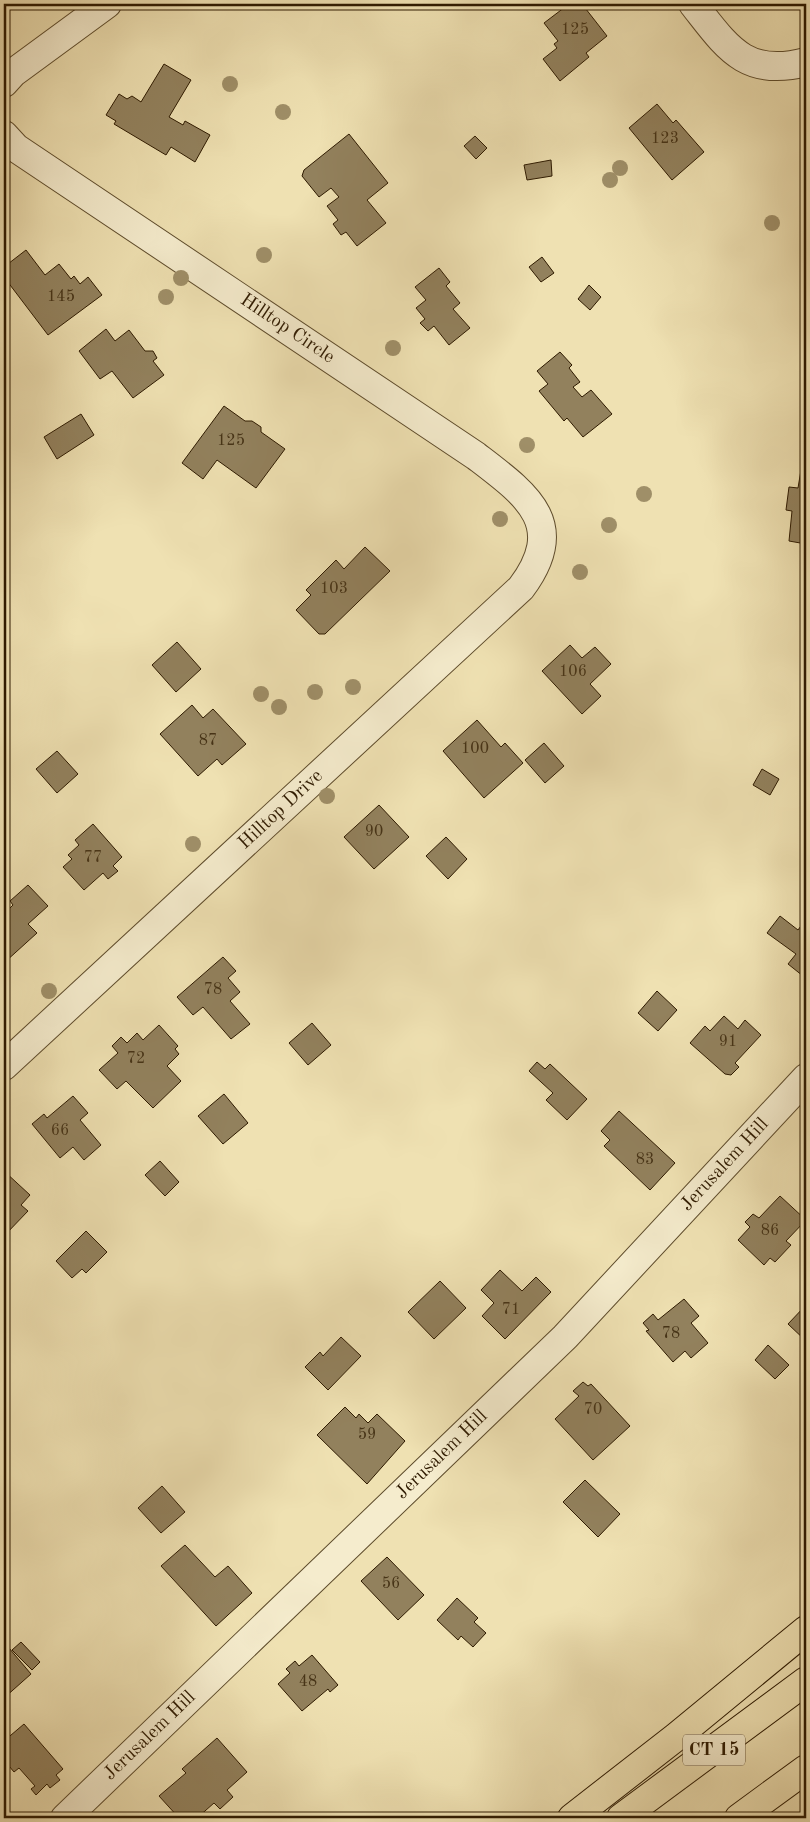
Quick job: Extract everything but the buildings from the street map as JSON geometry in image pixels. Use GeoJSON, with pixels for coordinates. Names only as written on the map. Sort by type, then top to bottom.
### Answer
{"type":"FeatureCollection","features":[{"type":"Feature","properties":{"kind":"highway"},"geometry":{"type":"LineString","coordinates":[[572,1818],[676,1737],[806,1630]]}},
{"type":"Feature","properties":{"kind":"highway","name":"CT 15"},"geometry":{"type":"LineString","coordinates":[[622,1818],[806,1681]]}},
{"type":"Feature","properties":{"kind":"highway"},"geometry":{"type":"LineString","coordinates":[[739,1818],[806,1769]]}},
{"type":"Feature","properties":{"kind":"street"},"geometry":{"type":"LineString","coordinates":[[4,83],[14,73],[107,4]]}},
{"type":"Feature","properties":{"kind":"street"},"geometry":{"type":"LineString","coordinates":[[693,4],[728,47],[743,58],[764,66],[786,67],[806,62]]}},
{"type":"Feature","properties":{"kind":"street","name":"Hilltop Circle"},"geometry":{"type":"LineString","coordinates":[[4,136],[16,148],[476,456],[514,488],[537,513],[542,529],[543,544]]}},
{"type":"Feature","properties":{"kind":"street","name":"Hilltop Drive"},"geometry":{"type":"LineString","coordinates":[[4,1066],[521,588],[534,570],[543,544]]}},
{"type":"Feature","properties":{"kind":"street","name":"Jerusalem Hill"},"geometry":{"type":"LineString","coordinates":[[65,1818],[564,1337],[806,1078]]}}]}
